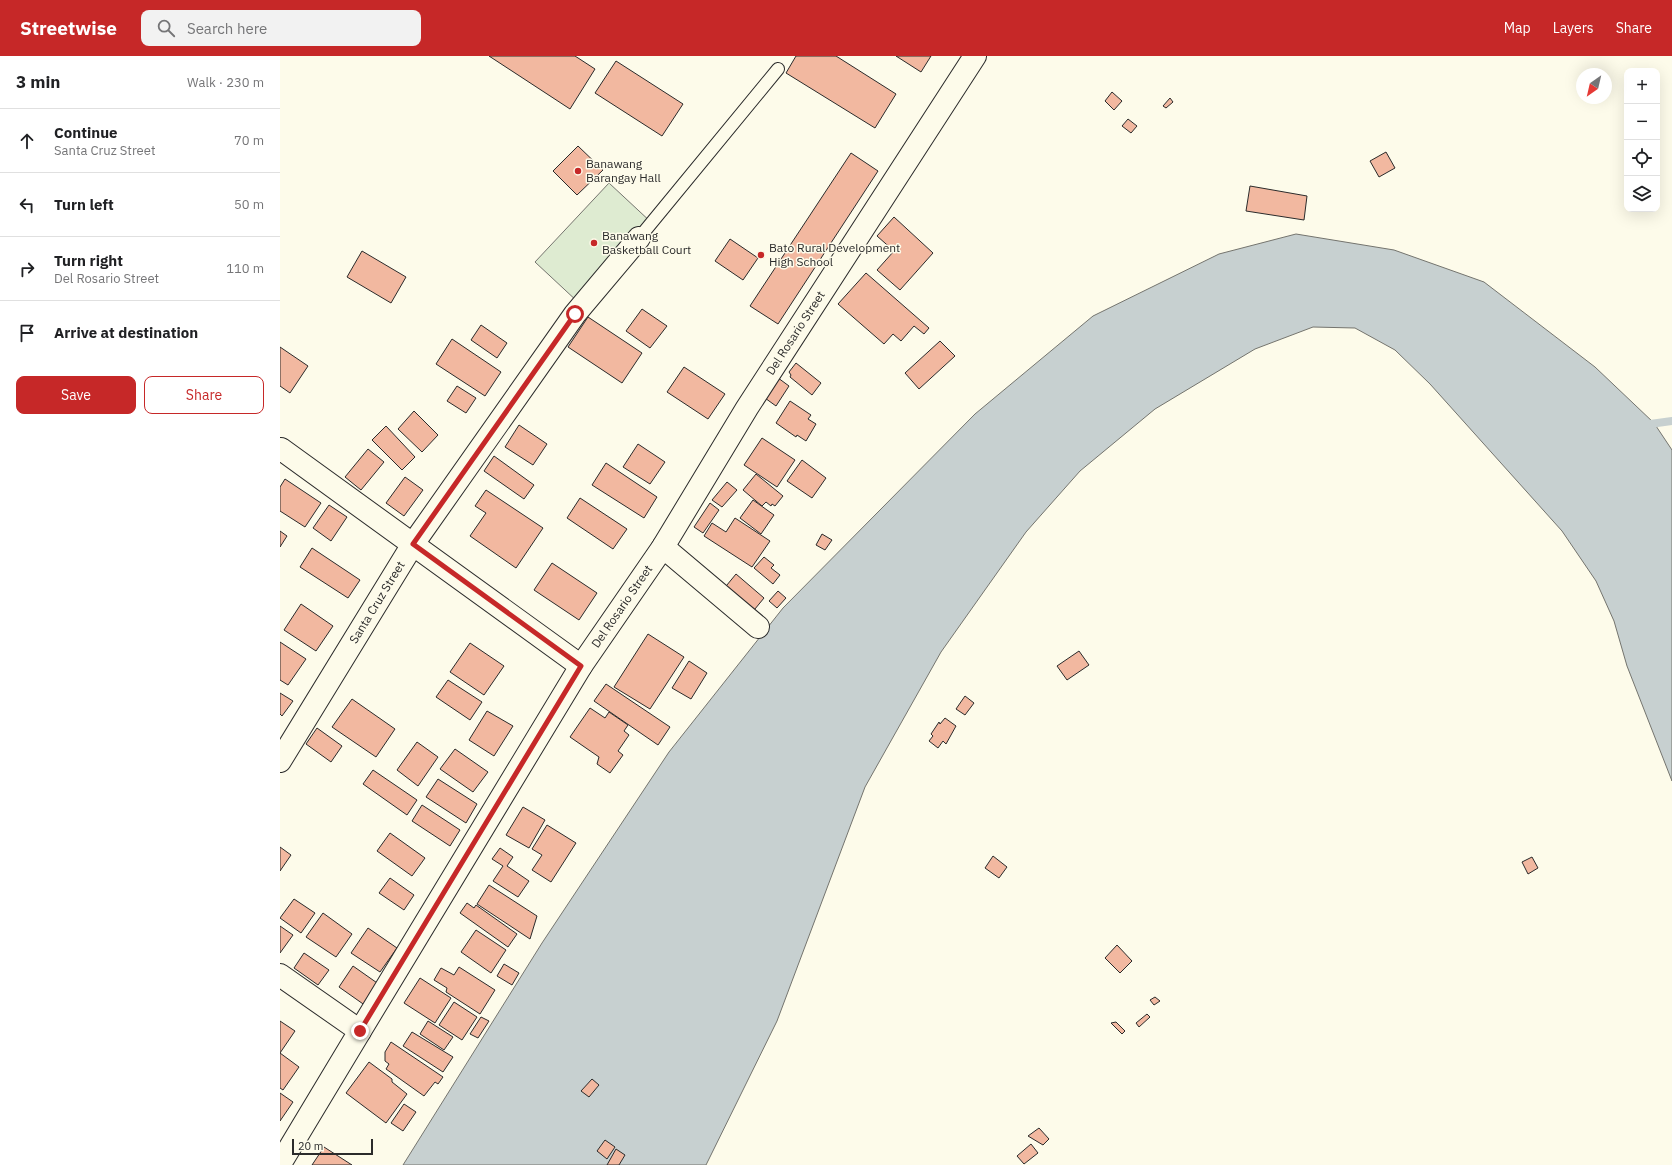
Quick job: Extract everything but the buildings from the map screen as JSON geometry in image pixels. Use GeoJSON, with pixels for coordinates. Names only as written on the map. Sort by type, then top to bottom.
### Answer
{"type":"FeatureCollection","features":[{"type":"Feature","properties":{"kind":"street","name":"Del Rosario Street"},"geometry":{"type":"LineString","coordinates":[[280,1164],[581,666],[663,547],[751,401],[976,56]]}},
{"type":"Feature","properties":{"kind":"street","name":"Santa Cruz Street"},"geometry":{"type":"LineString","coordinates":[[280,761],[413,544],[575,314],[639,238]]}},
{"type":"Feature","properties":{"kind":"street"},"geometry":{"type":"LineString","coordinates":[[281,450],[581,666]]}},
{"type":"Feature","properties":{"kind":"street"},"geometry":{"type":"LineString","coordinates":[[663,547],[758,627]]}},
{"type":"Feature","properties":{"kind":"street"},"geometry":{"type":"LineString","coordinates":[[280,976],[360,1031]]}},
{"type":"Feature","properties":{"kind":"lane"},"geometry":{"type":"LineString","coordinates":[[639,238],[778,69]]}},
{"type":"Feature","properties":{"kind":"green space","name":"Banawang Basketball Court"},"geometry":{"type":"Polygon","coordinates":[[[609,183],[653,224],[579,303],[535,262],[609,183]]]}},
{"type":"Feature","properties":{"kind":"shaded area"},"geometry":{"type":"Polygon","coordinates":[[[1296,234],[1394,250],[1484,282],[1595,367],[1654,423],[1672,450],[1672,781],[1627,666],[1614,621],[1596,581],[1562,531],[1430,384],[1395,350],[1355,328],[1313,327],[1255,349],[1155,409],[1080,471],[1026,532],[941,652],[865,787],[777,1021],[706,1165],[403,1165],[542,943],[669,752],[783,608],[975,414],[1093,316],[1219,254],[1296,234]]]}},
{"type":"Feature","properties":{"kind":"waterway"},"geometry":{"type":"LineString","coordinates":[[1643,425],[1672,421]]}},
{"type":"Feature","properties":{"kind":"place","name":"Banawang Barangay Hall"},"geometry":{"type":"Point","coordinates":[578,171]}},
{"type":"Feature","properties":{"kind":"place","name":"Banawang Basketball Court"},"geometry":{"type":"Point","coordinates":[594,243]}},
{"type":"Feature","properties":{"kind":"place","name":"Bato Rural Development High School"},"geometry":{"type":"Point","coordinates":[761,255]}},
{"type":"Feature","properties":{"kind":"route"},"geometry":{"type":"LineString","coordinates":[[360,1031],[581,666],[413,544],[575,314]]}}]}
